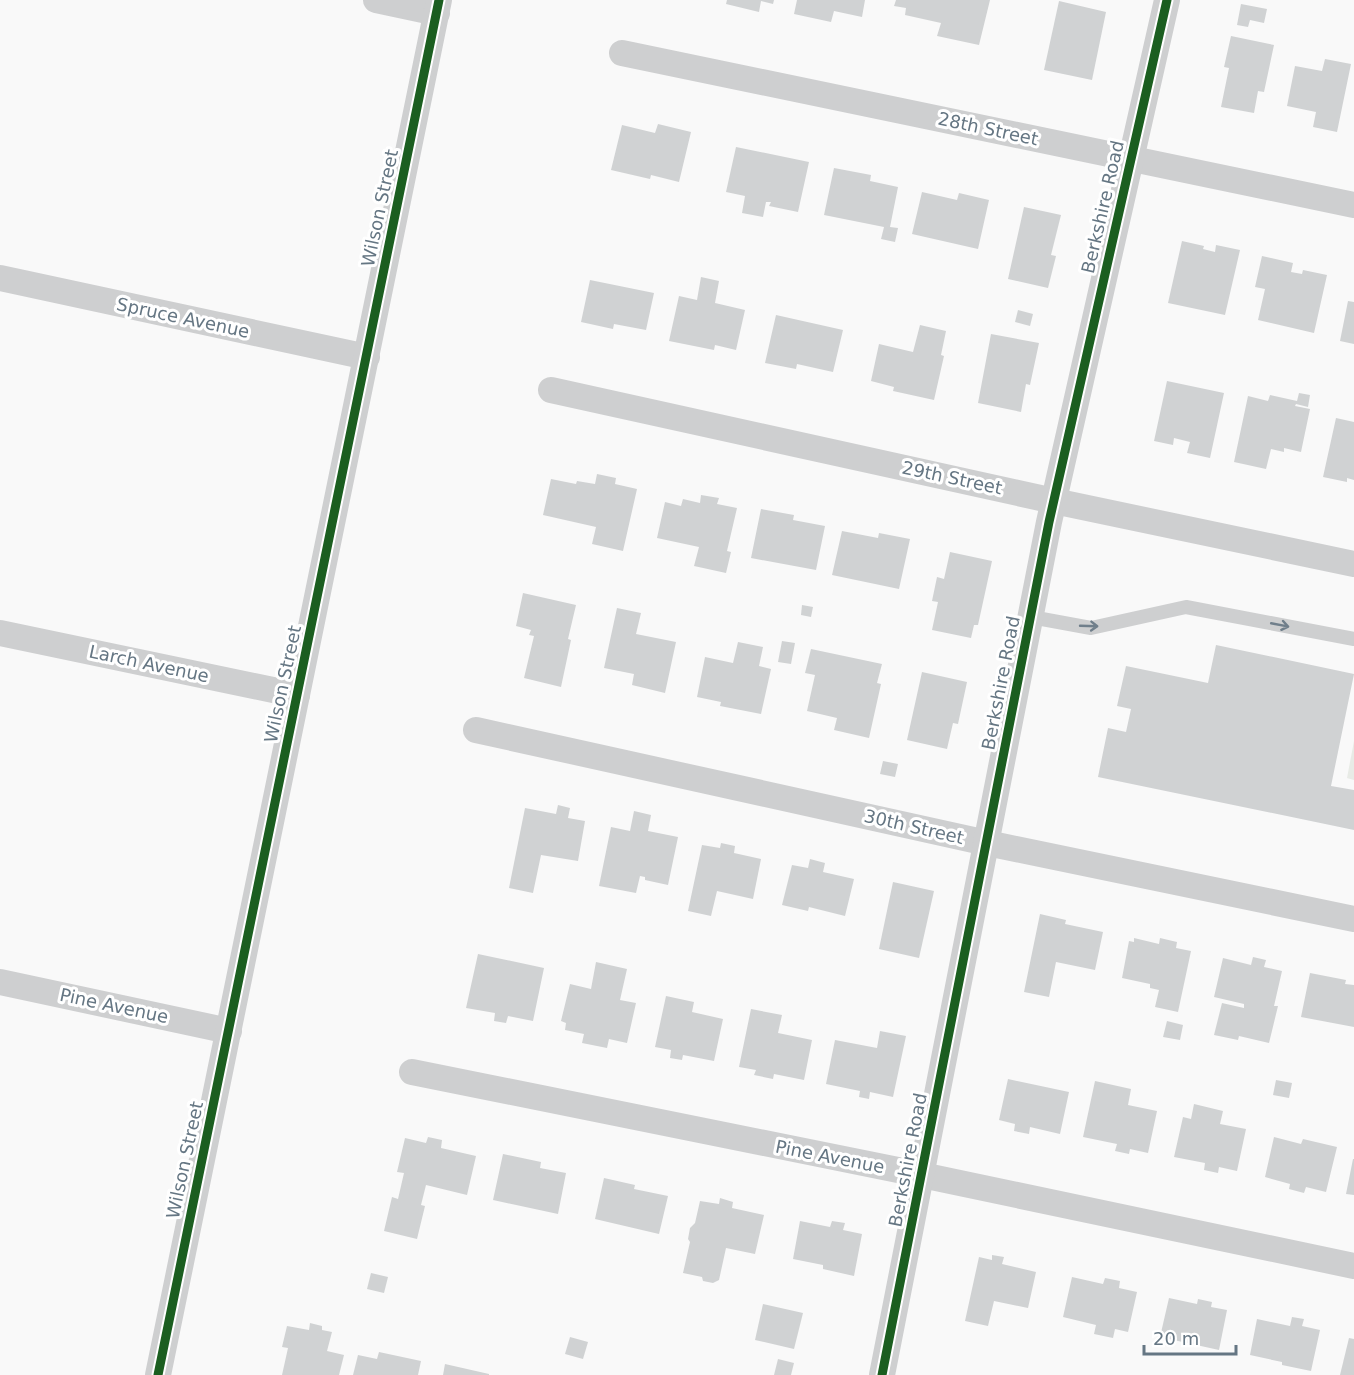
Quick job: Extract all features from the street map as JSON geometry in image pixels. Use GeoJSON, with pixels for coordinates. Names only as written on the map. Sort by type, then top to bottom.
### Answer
{"type":"FeatureCollection","features":[{"type":"Feature","properties":{"kind":"street"},"geometry":{"type":"LineString","coordinates":[[376,0],[438,7]]}},
{"type":"Feature","properties":{"kind":"street","name":"Berkshire Road"},"geometry":{"type":"LineString","coordinates":[[882,1375],[1054,501],[1167,0]]}},
{"type":"Feature","properties":{"kind":"street","name":"Wilson Street"},"geometry":{"type":"LineString","coordinates":[[158,1375],[438,7]]}},
{"type":"Feature","properties":{"kind":"street","name":"28th Street"},"geometry":{"type":"LineString","coordinates":[[622,53],[1354,205]]}},
{"type":"Feature","properties":{"kind":"street","name":"Spruce Avenue"},"geometry":{"type":"LineString","coordinates":[[0,278],[366,357]]}},
{"type":"Feature","properties":{"kind":"street","name":"29th Street"},"geometry":{"type":"LineString","coordinates":[[551,390],[1054,501],[1354,564]]}},
{"type":"Feature","properties":{"kind":"street","name":"Larch Avenue"},"geometry":{"type":"LineString","coordinates":[[0,633],[297,695]]}},
{"type":"Feature","properties":{"kind":"street","name":"30th Street"},"geometry":{"type":"LineString","coordinates":[[476,730],[987,843],[1354,919]]}},
{"type":"Feature","properties":{"kind":"street","name":"Pine Avenue"},"geometry":{"type":"LineString","coordinates":[[0,982],[229,1030]]}},
{"type":"Feature","properties":{"kind":"street","name":"Pine Avenue"},"geometry":{"type":"LineString","coordinates":[[412,1072],[1354,1266]]}},
{"type":"Feature","properties":{"kind":"lane"},"geometry":{"type":"LineString","coordinates":[[1031,617],[1091,628],[1186,607],[1354,639]]}},
{"type":"Feature","properties":{"kind":"shaded area"},"geometry":{"type":"Polygon","coordinates":[[[1354,741],[1354,780],[1347,778],[1354,741]]]}},
{"type":"Feature","properties":{"kind":"building"},"geometry":{"type":"Polygon","coordinates":[[[727,0],[774,0],[773,4],[761,1],[759,12],[726,4],[727,0]]]}},
{"type":"Feature","properties":{"kind":"building"},"geometry":{"type":"Polygon","coordinates":[[[797,0],[865,0],[862,17],[834,11],[831,22],[794,14],[797,0]]]}},
{"type":"Feature","properties":{"kind":"building"},"geometry":{"type":"Polygon","coordinates":[[[896,0],[990,0],[979,45],[937,36],[941,23],[905,15],[906,8],[894,6],[896,0]]]}},
{"type":"Feature","properties":{"kind":"building"},"geometry":{"type":"Polygon","coordinates":[[[1059,1],[1106,12],[1092,80],[1044,70],[1059,1]]]}},
{"type":"Feature","properties":{"kind":"building"},"geometry":{"type":"Polygon","coordinates":[[[1241,4],[1267,9],[1264,23],[1250,20],[1248,27],[1237,25],[1241,4]]]}},
{"type":"Feature","properties":{"kind":"building"},"geometry":{"type":"Polygon","coordinates":[[[1231,36],[1274,45],[1264,92],[1258,91],[1254,113],[1221,107],[1229,68],[1224,67],[1231,36]]]}},
{"type":"Feature","properties":{"kind":"building"},"geometry":{"type":"Polygon","coordinates":[[[1325,59],[1351,64],[1337,132],[1313,127],[1316,112],[1287,106],[1295,66],[1322,71],[1325,59]]]}},
{"type":"Feature","properties":{"kind":"building"},"geometry":{"type":"Polygon","coordinates":[[[658,124],[691,132],[679,182],[651,175],[650,179],[611,170],[622,125],[655,133],[658,124]]]}},
{"type":"Feature","properties":{"kind":"building"},"geometry":{"type":"Polygon","coordinates":[[[736,147],[809,162],[798,212],[769,206],[771,202],[766,202],[763,217],[742,213],[745,196],[726,192],[736,147]]]}},
{"type":"Feature","properties":{"kind":"building"},"geometry":{"type":"Polygon","coordinates":[[[834,168],[871,175],[870,181],[898,187],[890,227],[898,228],[895,242],[881,239],[884,227],[824,215],[834,168]]]}},
{"type":"Feature","properties":{"kind":"building"},"geometry":{"type":"Polygon","coordinates":[[[922,192],[957,200],[959,193],[989,200],[978,249],[912,234],[922,192]]]}},
{"type":"Feature","properties":{"kind":"building"},"geometry":{"type":"Polygon","coordinates":[[[1024,207],[1061,215],[1051,255],[1056,256],[1048,288],[1008,279],[1024,207]]]}},
{"type":"Feature","properties":{"kind":"building"},"geometry":{"type":"Polygon","coordinates":[[[1182,241],[1204,246],[1203,249],[1215,252],[1216,245],[1240,250],[1225,315],[1168,303],[1182,241]]]}},
{"type":"Feature","properties":{"kind":"building"},"geometry":{"type":"Polygon","coordinates":[[[1262,256],[1293,263],[1291,272],[1302,274],[1303,270],[1327,275],[1314,333],[1258,320],[1265,289],[1255,287],[1262,256]]]}},
{"type":"Feature","properties":{"kind":"building"},"geometry":{"type":"Polygon","coordinates":[[[701,277],[719,281],[715,303],[745,310],[736,350],[715,345],[714,350],[669,341],[679,296],[697,300],[701,277]]]}},
{"type":"Feature","properties":{"kind":"building"},"geometry":{"type":"Polygon","coordinates":[[[590,280],[654,293],[646,330],[614,324],[613,329],[581,322],[590,280]]]}},
{"type":"Feature","properties":{"kind":"building"},"geometry":{"type":"Polygon","coordinates":[[[1348,301],[1354,302],[1354,344],[1340,341],[1348,301]]]}},
{"type":"Feature","properties":{"kind":"building"},"geometry":{"type":"Polygon","coordinates":[[[1018,310],[1033,314],[1030,326],[1015,322],[1018,310]]]}},
{"type":"Feature","properties":{"kind":"building"},"geometry":{"type":"Polygon","coordinates":[[[776,315],[843,330],[833,372],[797,364],[796,369],[765,363],[776,315]]]}},
{"type":"Feature","properties":{"kind":"building"},"geometry":{"type":"Polygon","coordinates":[[[920,325],[946,331],[941,355],[944,356],[934,400],[893,391],[894,387],[871,381],[879,344],[913,352],[920,325]]]}},
{"type":"Feature","properties":{"kind":"building"},"geometry":{"type":"Polygon","coordinates":[[[991,334],[1039,343],[1030,385],[1026,384],[1021,412],[978,403],[991,334]]]}},
{"type":"Feature","properties":{"kind":"building"},"geometry":{"type":"Polygon","coordinates":[[[1167,381],[1224,393],[1210,458],[1187,453],[1190,442],[1174,438],[1173,445],[1154,441],[1167,381]]]}},
{"type":"Feature","properties":{"kind":"building"},"geometry":{"type":"Polygon","coordinates":[[[1299,393],[1310,395],[1308,407],[1296,404],[1295,406],[1310,409],[1301,452],[1284,448],[1284,452],[1271,449],[1266,469],[1234,462],[1248,396],[1268,401],[1270,395],[1297,401],[1299,393]]]}},
{"type":"Feature","properties":{"kind":"building"},"geometry":{"type":"Polygon","coordinates":[[[1336,418],[1354,422],[1354,480],[1347,478],[1347,482],[1323,477],[1336,418]]]}},
{"type":"Feature","properties":{"kind":"building"},"geometry":{"type":"Polygon","coordinates":[[[597,474],[616,478],[615,484],[637,489],[623,551],[592,544],[596,527],[543,515],[551,479],[576,484],[577,481],[595,484],[597,474]]]}},
{"type":"Feature","properties":{"kind":"building"},"geometry":{"type":"Polygon","coordinates":[[[701,495],[719,498],[717,504],[737,508],[727,551],[731,552],[726,573],[694,566],[699,547],[657,538],[665,502],[681,506],[683,499],[700,503],[701,495]]]}},
{"type":"Feature","properties":{"kind":"building"},"geometry":{"type":"Polygon","coordinates":[[[761,509],[794,515],[793,520],[825,526],[816,570],[751,558],[761,509]]]}},
{"type":"Feature","properties":{"kind":"building"},"geometry":{"type":"Polygon","coordinates":[[[842,531],[878,538],[879,533],[910,539],[899,589],[832,575],[842,531]]]}},
{"type":"Feature","properties":{"kind":"building"},"geometry":{"type":"Polygon","coordinates":[[[950,552],[992,561],[978,625],[974,625],[971,638],[932,630],[938,602],[932,601],[937,577],[944,579],[950,552]]]}},
{"type":"Feature","properties":{"kind":"building"},"geometry":{"type":"Polygon","coordinates":[[[523,593],[576,605],[561,687],[524,678],[534,636],[529,635],[531,630],[516,626],[523,593]]]}},
{"type":"Feature","properties":{"kind":"building"},"geometry":{"type":"Polygon","coordinates":[[[802,605],[813,607],[811,617],[801,615],[802,605]]]}},
{"type":"Feature","properties":{"kind":"building"},"geometry":{"type":"Polygon","coordinates":[[[617,608],[641,613],[636,634],[676,642],[665,693],[632,685],[634,674],[604,668],[617,608]]]}},
{"type":"Feature","properties":{"kind":"building"},"geometry":{"type":"Polygon","coordinates":[[[782,641],[795,643],[791,664],[778,662],[782,641]]]}},
{"type":"Feature","properties":{"kind":"building"},"geometry":{"type":"Polygon","coordinates":[[[738,642],[763,647],[759,666],[771,669],[761,714],[720,706],[721,702],[697,697],[705,657],[733,663],[738,642]]]}},
{"type":"Feature","properties":{"kind":"building"},"geometry":{"type":"Polygon","coordinates":[[[1216,645],[1354,674],[1331,786],[1354,790],[1354,830],[1098,777],[1108,728],[1126,732],[1131,709],[1117,706],[1126,666],[1208,683],[1216,645]]]}},
{"type":"Feature","properties":{"kind":"building"},"geometry":{"type":"Polygon","coordinates":[[[811,649],[882,664],[877,683],[881,684],[869,738],[834,730],[837,718],[807,711],[815,675],[805,673],[811,649]]]}},
{"type":"Feature","properties":{"kind":"building"},"geometry":{"type":"Polygon","coordinates":[[[922,672],[967,682],[958,724],[953,723],[947,749],[907,740],[922,672]]]}},
{"type":"Feature","properties":{"kind":"building"},"geometry":{"type":"Polygon","coordinates":[[[883,761],[898,764],[895,777],[880,774],[883,761]]]}},
{"type":"Feature","properties":{"kind":"building"},"geometry":{"type":"Polygon","coordinates":[[[558,805],[570,808],[568,818],[585,821],[578,861],[541,855],[533,893],[509,888],[525,808],[556,814],[558,805]]]}},
{"type":"Feature","properties":{"kind":"building"},"geometry":{"type":"Polygon","coordinates":[[[634,811],[651,815],[648,831],[678,837],[668,885],[645,880],[645,877],[640,876],[636,893],[599,886],[611,827],[630,831],[634,811]]]}},
{"type":"Feature","properties":{"kind":"building"},"geometry":{"type":"Polygon","coordinates":[[[721,843],[735,846],[734,853],[761,859],[753,899],[717,891],[711,916],[688,911],[702,845],[720,848],[721,843]]]}},
{"type":"Feature","properties":{"kind":"building"},"geometry":{"type":"Polygon","coordinates":[[[810,859],[825,863],[823,872],[854,879],[845,916],[809,907],[808,911],[782,905],[792,865],[808,868],[810,859]]]}},
{"type":"Feature","properties":{"kind":"building"},"geometry":{"type":"Polygon","coordinates":[[[893,882],[934,891],[919,958],[879,949],[893,882]]]}},
{"type":"Feature","properties":{"kind":"building"},"geometry":{"type":"Polygon","coordinates":[[[1040,914],[1066,920],[1065,924],[1103,932],[1095,970],[1056,962],[1049,997],[1024,992],[1040,914]]]}},
{"type":"Feature","properties":{"kind":"building"},"geometry":{"type":"Polygon","coordinates":[[[1134,938],[1159,944],[1160,938],[1177,942],[1176,948],[1191,951],[1178,1012],[1155,1007],[1159,990],[1150,988],[1150,984],[1122,978],[1129,941],[1134,942],[1134,938]]]}},
{"type":"Feature","properties":{"kind":"building"},"geometry":{"type":"Polygon","coordinates":[[[478,954],[544,968],[533,1021],[508,1016],[506,1023],[494,1021],[495,1013],[466,1008],[478,954]]]}},
{"type":"Feature","properties":{"kind":"building"},"geometry":{"type":"Polygon","coordinates":[[[1253,957],[1266,960],[1264,967],[1282,971],[1274,1006],[1278,1006],[1269,1043],[1239,1036],[1238,1040],[1214,1035],[1222,1003],[1244,1008],[1244,1004],[1214,997],[1223,958],[1251,965],[1253,957]]]}},
{"type":"Feature","properties":{"kind":"building"},"geometry":{"type":"Polygon","coordinates":[[[596,962],[627,969],[620,1000],[636,1003],[627,1043],[609,1039],[607,1048],[582,1043],[584,1034],[565,1030],[566,1023],[561,1021],[570,984],[591,989],[596,962]]]}},
{"type":"Feature","properties":{"kind":"building"},"geometry":{"type":"Polygon","coordinates":[[[1310,973],[1346,980],[1345,984],[1354,985],[1354,1027],[1301,1017],[1310,973]]]}},
{"type":"Feature","properties":{"kind":"building"},"geometry":{"type":"Polygon","coordinates":[[[666,996],[694,1002],[692,1012],[723,1019],[714,1061],[683,1055],[682,1060],[670,1058],[671,1050],[655,1047],[666,996]]]}},
{"type":"Feature","properties":{"kind":"building"},"geometry":{"type":"Polygon","coordinates":[[[751,1009],[782,1015],[778,1033],[812,1040],[804,1080],[774,1074],[773,1079],[754,1075],[756,1070],[739,1067],[751,1009]]]}},
{"type":"Feature","properties":{"kind":"building"},"geometry":{"type":"Polygon","coordinates":[[[1167,1021],[1183,1025],[1180,1040],[1163,1037],[1167,1021]]]}},
{"type":"Feature","properties":{"kind":"building"},"geometry":{"type":"Polygon","coordinates":[[[880,1031],[906,1036],[893,1097],[870,1092],[869,1099],[859,1097],[860,1091],[826,1084],[835,1040],[877,1048],[880,1031]]]}},
{"type":"Feature","properties":{"kind":"building"},"geometry":{"type":"Polygon","coordinates":[[[1008,1079],[1069,1092],[1060,1134],[1030,1127],[1029,1134],[1014,1131],[1015,1124],[999,1120],[1008,1079]]]}},
{"type":"Feature","properties":{"kind":"building"},"geometry":{"type":"Polygon","coordinates":[[[1276,1080],[1292,1083],[1289,1098],[1273,1095],[1276,1080]]]}},
{"type":"Feature","properties":{"kind":"building"},"geometry":{"type":"Polygon","coordinates":[[[1095,1081],[1131,1089],[1128,1105],[1157,1111],[1148,1153],[1130,1149],[1129,1154],[1115,1151],[1117,1144],[1083,1137],[1095,1081]]]}},
{"type":"Feature","properties":{"kind":"building"},"geometry":{"type":"Polygon","coordinates":[[[1194,1104],[1223,1111],[1220,1124],[1246,1129],[1237,1171],[1219,1167],[1218,1173],[1204,1170],[1205,1163],[1174,1157],[1183,1117],[1191,1119],[1194,1104]]]}},
{"type":"Feature","properties":{"kind":"building"},"geometry":{"type":"Polygon","coordinates":[[[428,1137],[442,1140],[441,1148],[476,1156],[467,1195],[426,1185],[421,1205],[425,1206],[417,1239],[384,1231],[392,1197],[398,1199],[404,1173],[397,1172],[405,1138],[426,1143],[428,1137]]]}},
{"type":"Feature","properties":{"kind":"building"},"geometry":{"type":"Polygon","coordinates":[[[1274,1137],[1301,1144],[1303,1139],[1337,1147],[1326,1192],[1306,1187],[1304,1193],[1289,1189],[1290,1184],[1265,1177],[1274,1137]]]}},
{"type":"Feature","properties":{"kind":"building"},"geometry":{"type":"Polygon","coordinates":[[[503,1154],[541,1162],[540,1168],[566,1173],[558,1214],[493,1200],[503,1154]]]}},
{"type":"Feature","properties":{"kind":"building"},"geometry":{"type":"Polygon","coordinates":[[[1354,1159],[1354,1195],[1346,1194],[1354,1159]]]}},
{"type":"Feature","properties":{"kind":"building"},"geometry":{"type":"Polygon","coordinates":[[[604,1178],[635,1185],[634,1189],[668,1196],[659,1234],[595,1219],[604,1178]]]}},
{"type":"Feature","properties":{"kind":"building"},"geometry":{"type":"Polygon","coordinates":[[[720,1198],[733,1202],[732,1208],[764,1215],[755,1254],[726,1248],[719,1280],[713,1283],[703,1281],[702,1277],[683,1273],[690,1242],[688,1239],[690,1228],[695,1223],[700,1201],[719,1204],[720,1198]]]}},
{"type":"Feature","properties":{"kind":"building"},"geometry":{"type":"Polygon","coordinates":[[[800,1221],[830,1227],[832,1221],[845,1223],[843,1230],[862,1234],[854,1276],[823,1269],[823,1265],[793,1259],[800,1221]]]}},
{"type":"Feature","properties":{"kind":"building"},"geometry":{"type":"Polygon","coordinates":[[[992,1255],[1004,1257],[1002,1264],[1036,1272],[1028,1308],[994,1301],[988,1326],[965,1321],[979,1257],[992,1260],[992,1255]]]}},
{"type":"Feature","properties":{"kind":"building"},"geometry":{"type":"Polygon","coordinates":[[[371,1273],[388,1277],[384,1293],[367,1289],[371,1273]]]}},
{"type":"Feature","properties":{"kind":"building"},"geometry":{"type":"Polygon","coordinates":[[[1072,1277],[1103,1284],[1105,1278],[1120,1281],[1119,1288],[1137,1292],[1128,1332],[1115,1329],[1113,1338],[1094,1334],[1096,1325],[1063,1317],[1072,1277]]]}},
{"type":"Feature","properties":{"kind":"building"},"geometry":{"type":"Polygon","coordinates":[[[1169,1298],[1197,1304],[1198,1299],[1212,1302],[1211,1307],[1227,1310],[1219,1350],[1160,1337],[1169,1298]]]}},
{"type":"Feature","properties":{"kind":"building"},"geometry":{"type":"Polygon","coordinates":[[[763,1304],[803,1313],[794,1349],[755,1340],[763,1304]]]}},
{"type":"Feature","properties":{"kind":"building"},"geometry":{"type":"Polygon","coordinates":[[[1292,1317],[1304,1319],[1302,1326],[1320,1330],[1311,1371],[1250,1355],[1257,1319],[1290,1326],[1292,1317]]]}},
{"type":"Feature","properties":{"kind":"building"},"geometry":{"type":"Polygon","coordinates":[[[310,1323],[322,1326],[322,1330],[332,1332],[327,1351],[344,1355],[339,1375],[282,1375],[288,1348],[282,1347],[287,1326],[309,1330],[310,1323]]]}},
{"type":"Feature","properties":{"kind":"building"},"geometry":{"type":"Polygon","coordinates":[[[570,1337],[588,1342],[583,1359],[565,1354],[570,1337]]]}},
{"type":"Feature","properties":{"kind":"building"},"geometry":{"type":"Polygon","coordinates":[[[1349,1338],[1354,1339],[1354,1375],[1340,1375],[1349,1338]]]}},
{"type":"Feature","properties":{"kind":"building"},"geometry":{"type":"Polygon","coordinates":[[[379,1352],[421,1361],[418,1375],[353,1375],[358,1355],[377,1359],[379,1352]]]}},
{"type":"Feature","properties":{"kind":"building"},"geometry":{"type":"Polygon","coordinates":[[[778,1359],[794,1363],[791,1375],[774,1375],[778,1359]]]}},
{"type":"Feature","properties":{"kind":"building"},"geometry":{"type":"Polygon","coordinates":[[[445,1364],[489,1374],[489,1375],[443,1375],[445,1364]]]}},
{"type":"Feature","properties":{"kind":"cycle path"},"geometry":{"type":"LineString","coordinates":[[158,1375],[439,0]]}},
{"type":"Feature","properties":{"kind":"cycle path"},"geometry":{"type":"LineString","coordinates":[[882,1375],[1049,522],[1167,0]]}}]}
